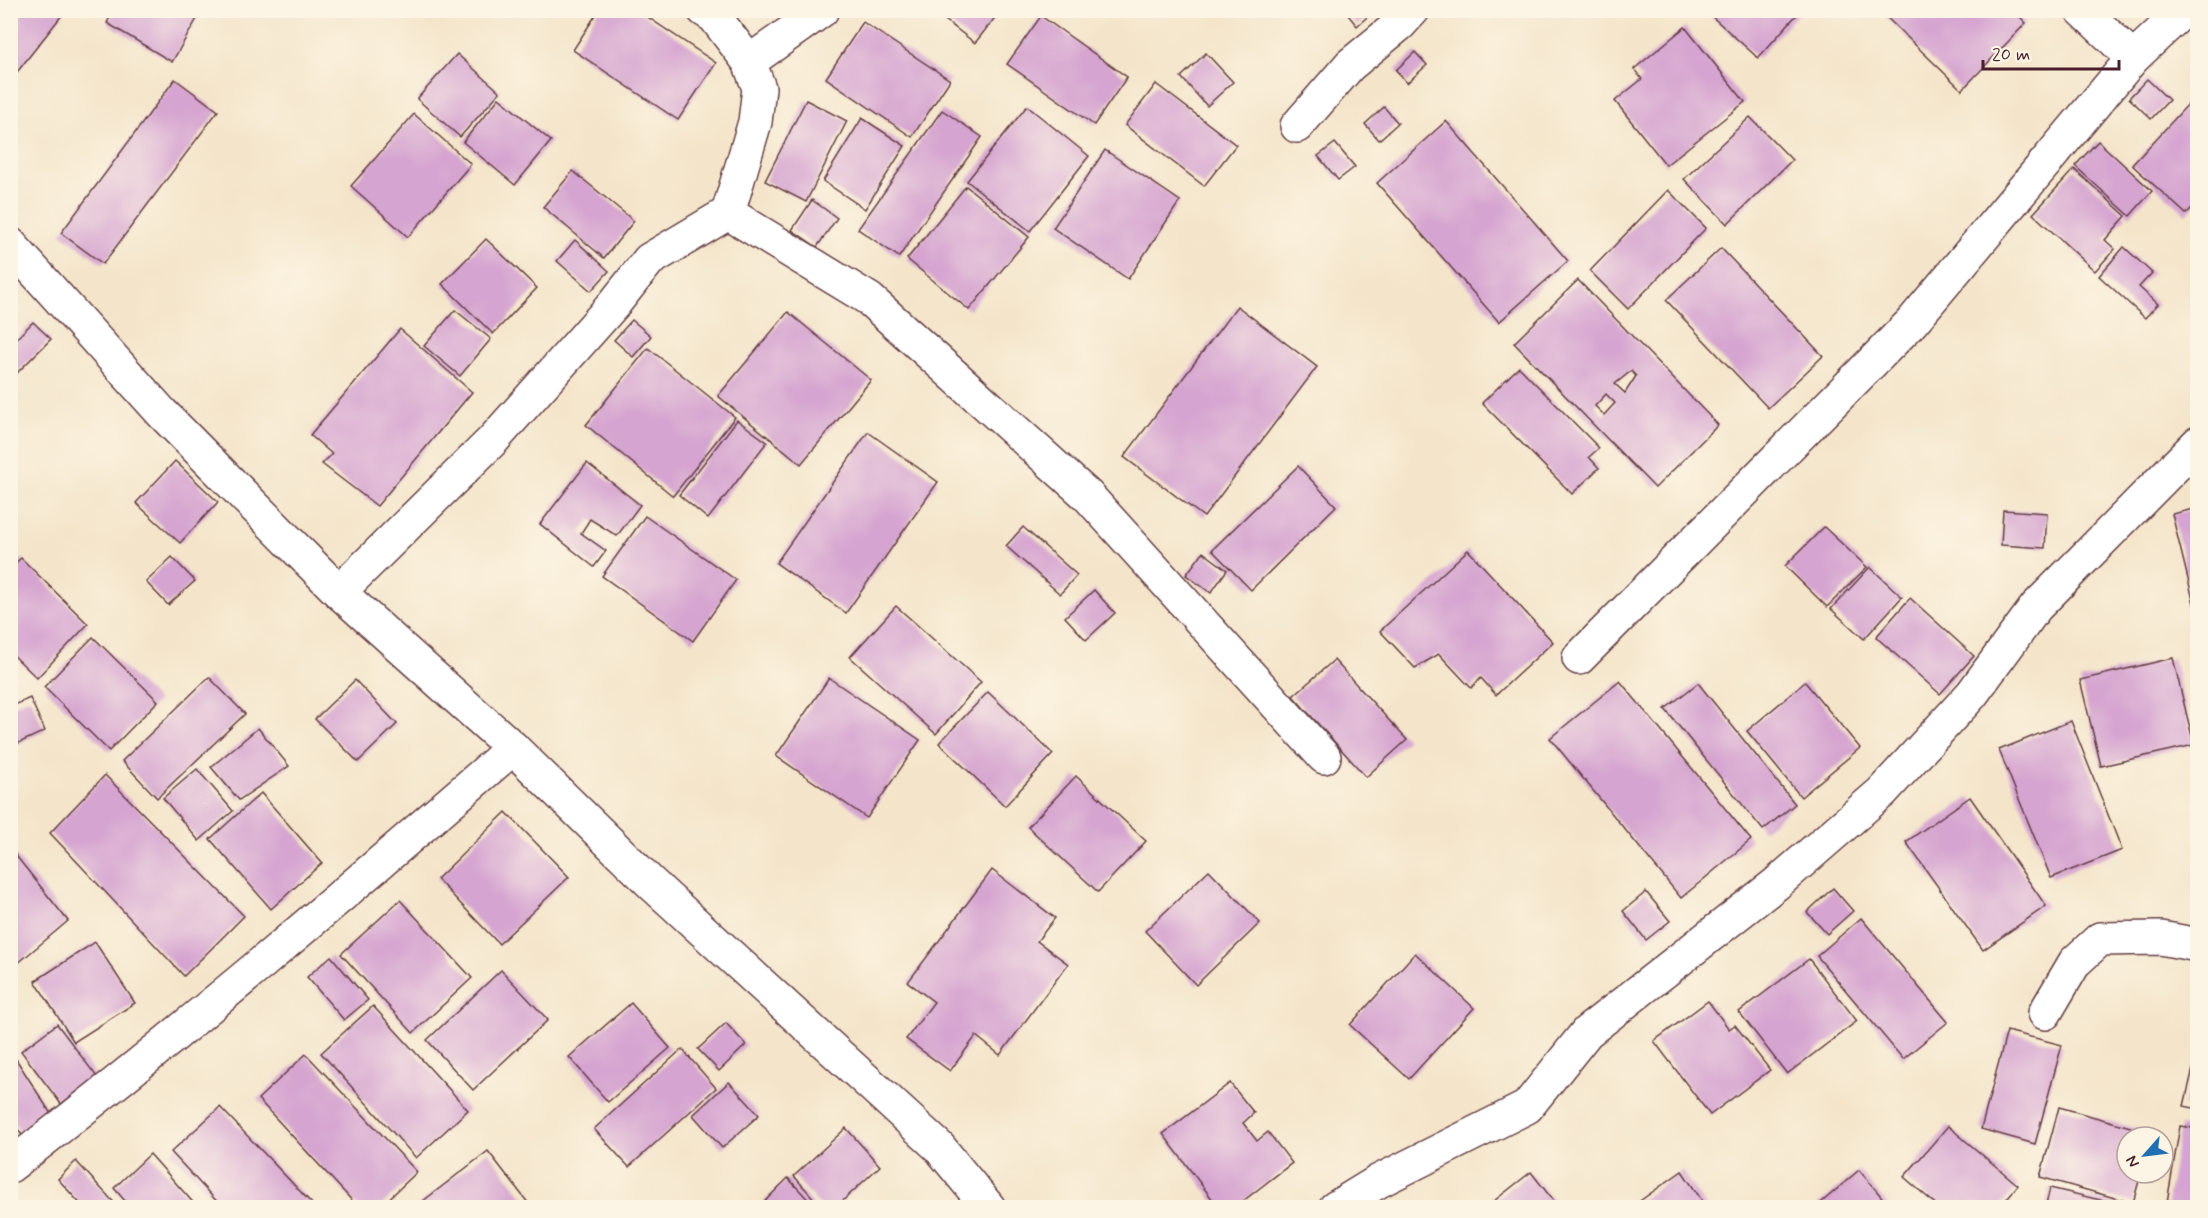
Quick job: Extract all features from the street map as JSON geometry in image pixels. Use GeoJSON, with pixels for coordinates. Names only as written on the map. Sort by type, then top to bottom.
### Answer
{"type":"FeatureCollection","features":[{"type":"Feature","properties":{"kind":"street"},"geometry":{"type":"LineString","coordinates":[[339,592],[493,440],[614,304],[649,260],[728,213],[755,122],[759,88],[748,62],[714,16],[704,10]]}},
{"type":"Feature","properties":{"kind":"street"},"geometry":{"type":"LineString","coordinates":[[748,62],[822,10]]}},
{"type":"Feature","properties":{"kind":"street"},"geometry":{"type":"LineString","coordinates":[[1297,126],[1350,65],[1400,24],[1413,10]]}},
{"type":"Feature","properties":{"kind":"street"},"geometry":{"type":"LineString","coordinates":[[2082,10],[2133,58]]}},
{"type":"Feature","properties":{"kind":"street"},"geometry":{"type":"LineString","coordinates":[[1579,658],[1912,322],[2133,58],[2184,10]]}},
{"type":"Feature","properties":{"kind":"street"},"geometry":{"type":"LineString","coordinates":[[728,213],[869,299],[1088,496],[1324,757]]}},
{"type":"Feature","properties":{"kind":"street"},"geometry":{"type":"LineString","coordinates":[[10,244],[162,413],[339,592],[513,748],[651,883],[939,1147],[988,1208]]}},
{"type":"Feature","properties":{"kind":"street"},"geometry":{"type":"LineString","coordinates":[[1335,1208],[1380,1181],[1527,1107],[1587,1032],[1776,884],[1882,792],[1972,694],[2036,607],[2198,443]]}},
{"type":"Feature","properties":{"kind":"street"},"geometry":{"type":"LineString","coordinates":[[10,1166],[108,1091],[301,931],[513,748]]}},
{"type":"Feature","properties":{"kind":"street"},"geometry":{"type":"LineString","coordinates":[[2045,1013],[2075,962],[2100,939],[2161,938],[2198,945]]}},
{"type":"Feature","properties":{"kind":"building"},"geometry":{"type":"Polygon","coordinates":[[[10,10],[66,10],[10,81],[10,10]]]}},
{"type":"Feature","properties":{"kind":"building"},"geometry":{"type":"Polygon","coordinates":[[[114,10],[202,10],[172,62],[107,23],[114,10]]]}},
{"type":"Feature","properties":{"kind":"building"},"geometry":{"type":"Polygon","coordinates":[[[599,10],[637,10],[716,63],[678,120],[573,50],[599,10]]]}},
{"type":"Feature","properties":{"kind":"building"},"geometry":{"type":"Polygon","coordinates":[[[932,10],[1001,10],[975,43],[932,10]]]}},
{"type":"Feature","properties":{"kind":"building"},"geometry":{"type":"Polygon","coordinates":[[[1344,10],[1375,10],[1357,26],[1344,10]]]}},
{"type":"Feature","properties":{"kind":"building"},"geometry":{"type":"Polygon","coordinates":[[[1708,10],[1801,10],[1758,58],[1707,12],[1708,10]]]}},
{"type":"Feature","properties":{"kind":"building"},"geometry":{"type":"Polygon","coordinates":[[[1879,10],[2013,10],[2026,23],[1962,90],[1879,10]]]}},
{"type":"Feature","properties":{"kind":"building"},"geometry":{"type":"Polygon","coordinates":[[[1041,16],[1127,77],[1094,125],[1007,64],[1041,16]]]}},
{"type":"Feature","properties":{"kind":"building"},"geometry":{"type":"Polygon","coordinates":[[[863,22],[950,80],[912,137],[826,78],[863,22]]]}},
{"type":"Feature","properties":{"kind":"building"},"geometry":{"type":"Polygon","coordinates":[[[1685,27],[1745,102],[1666,165],[1615,101],[1642,79],[1634,69],[1685,27]]]}},
{"type":"Feature","properties":{"kind":"building"},"geometry":{"type":"Polygon","coordinates":[[[1415,52],[1427,65],[1407,83],[1396,70],[1415,52]]]}},
{"type":"Feature","properties":{"kind":"building"},"geometry":{"type":"Polygon","coordinates":[[[1206,53],[1233,82],[1207,106],[1181,77],[1206,53]]]}},
{"type":"Feature","properties":{"kind":"building"},"geometry":{"type":"Polygon","coordinates":[[[457,54],[500,92],[460,137],[417,99],[457,54]]]}},
{"type":"Feature","properties":{"kind":"building"},"geometry":{"type":"Polygon","coordinates":[[[175,79],[218,111],[103,264],[61,233],[175,79]]]}},
{"type":"Feature","properties":{"kind":"building"},"geometry":{"type":"Polygon","coordinates":[[[2147,79],[2169,100],[2151,119],[2129,98],[2147,79]]]}},
{"type":"Feature","properties":{"kind":"building"},"geometry":{"type":"Polygon","coordinates":[[[1156,84],[1236,145],[1204,186],[1125,125],[1156,84]]]}},
{"type":"Feature","properties":{"kind":"building"},"geometry":{"type":"Polygon","coordinates":[[[499,98],[551,141],[515,185],[463,142],[499,98]]]}},
{"type":"Feature","properties":{"kind":"building"},"geometry":{"type":"Polygon","coordinates":[[[806,100],[847,121],[806,202],[765,181],[806,100]]]}},
{"type":"Feature","properties":{"kind":"building"},"geometry":{"type":"Polygon","coordinates":[[[2191,101],[2198,107],[2198,202],[2186,214],[2132,165],[2191,101]]]}},
{"type":"Feature","properties":{"kind":"building"},"geometry":{"type":"Polygon","coordinates":[[[1027,106],[1089,156],[1030,231],[967,181],[1027,106]]]}},
{"type":"Feature","properties":{"kind":"building"},"geometry":{"type":"Polygon","coordinates":[[[1384,107],[1398,123],[1379,140],[1365,124],[1384,107]]]}},
{"type":"Feature","properties":{"kind":"building"},"geometry":{"type":"Polygon","coordinates":[[[942,110],[982,137],[899,257],[858,229],[942,110]]]}},
{"type":"Feature","properties":{"kind":"building"},"geometry":{"type":"Polygon","coordinates":[[[414,114],[471,164],[408,237],[351,186],[414,114]]]}},
{"type":"Feature","properties":{"kind":"building"},"geometry":{"type":"Polygon","coordinates":[[[1750,117],[1792,160],[1727,224],[1684,179],[1750,117]]]}},
{"type":"Feature","properties":{"kind":"building"},"geometry":{"type":"Polygon","coordinates":[[[862,118],[905,146],[865,209],[823,181],[862,118]]]}},
{"type":"Feature","properties":{"kind":"building"},"geometry":{"type":"Polygon","coordinates":[[[1446,121],[1568,261],[1499,322],[1377,183],[1446,121]]]}},
{"type":"Feature","properties":{"kind":"building"},"geometry":{"type":"Polygon","coordinates":[[[2098,141],[2152,191],[2130,216],[2075,166],[2098,141]]]}},
{"type":"Feature","properties":{"kind":"building"},"geometry":{"type":"Polygon","coordinates":[[[1335,143],[1355,167],[1338,180],[1318,156],[1335,143]]]}},
{"type":"Feature","properties":{"kind":"building"},"geometry":{"type":"Polygon","coordinates":[[[1105,150],[1180,201],[1128,279],[1053,228],[1105,150]]]}},
{"type":"Feature","properties":{"kind":"building"},"geometry":{"type":"Polygon","coordinates":[[[2074,169],[2126,216],[2105,240],[2115,249],[2095,271],[2033,214],[2074,169]]]}},
{"type":"Feature","properties":{"kind":"building"},"geometry":{"type":"Polygon","coordinates":[[[573,171],[634,221],[604,258],[543,207],[573,171]]]}},
{"type":"Feature","properties":{"kind":"building"},"geometry":{"type":"Polygon","coordinates":[[[966,186],[1029,237],[969,310],[907,259],[966,186]]]}},
{"type":"Feature","properties":{"kind":"building"},"geometry":{"type":"Polygon","coordinates":[[[1668,190],[1706,228],[1628,309],[1590,271],[1668,190]]]}},
{"type":"Feature","properties":{"kind":"building"},"geometry":{"type":"Polygon","coordinates":[[[812,200],[837,218],[817,247],[792,230],[812,200]]]}},
{"type":"Feature","properties":{"kind":"building"},"geometry":{"type":"Polygon","coordinates":[[[486,239],[537,288],[493,334],[442,284],[486,239]]]}},
{"type":"Feature","properties":{"kind":"building"},"geometry":{"type":"Polygon","coordinates":[[[575,240],[609,271],[591,291],[557,261],[575,240]]]}},
{"type":"Feature","properties":{"kind":"building"},"geometry":{"type":"Polygon","coordinates":[[[2124,247],[2152,273],[2139,287],[2158,304],[2145,318],[2099,276],[2124,247]]]}},
{"type":"Feature","properties":{"kind":"building"},"geometry":{"type":"Polygon","coordinates":[[[1721,248],[1823,356],[1768,408],[1666,300],[1721,248]]]}},
{"type":"Feature","properties":{"kind":"building"},"geometry":{"type":"Polygon","coordinates":[[[1578,280],[1718,425],[1655,488],[1514,343],[1578,280]],[[1631,371],[1615,384],[1625,393],[1636,376],[1631,371]],[[1606,394],[1595,406],[1604,415],[1615,403],[1606,394]]]}},
{"type":"Feature","properties":{"kind":"building"},"geometry":{"type":"Polygon","coordinates":[[[1237,306],[1317,367],[1204,517],[1124,457],[1237,306]]]}},
{"type":"Feature","properties":{"kind":"building"},"geometry":{"type":"Polygon","coordinates":[[[455,310],[491,339],[460,376],[424,346],[455,310]]]}},
{"type":"Feature","properties":{"kind":"building"},"geometry":{"type":"Polygon","coordinates":[[[788,312],[871,380],[801,464],[718,396],[788,312]]]}},
{"type":"Feature","properties":{"kind":"building"},"geometry":{"type":"Polygon","coordinates":[[[632,320],[651,336],[633,357],[614,340],[632,320]]]}},
{"type":"Feature","properties":{"kind":"building"},"geometry":{"type":"Polygon","coordinates":[[[33,322],[51,339],[10,380],[10,345],[33,322]]]}},
{"type":"Feature","properties":{"kind":"building"},"geometry":{"type":"Polygon","coordinates":[[[400,329],[472,392],[377,506],[322,464],[332,454],[310,435],[400,329]]]}},
{"type":"Feature","properties":{"kind":"building"},"geometry":{"type":"Polygon","coordinates":[[[648,348],[735,417],[673,496],[586,425],[648,348]]]}},
{"type":"Feature","properties":{"kind":"building"},"geometry":{"type":"Polygon","coordinates":[[[1519,367],[1599,448],[1589,457],[1599,468],[1572,494],[1482,403],[1519,367]]]}},
{"type":"Feature","properties":{"kind":"building"},"geometry":{"type":"Polygon","coordinates":[[[737,420],[767,442],[708,519],[679,495],[737,420]]]}},
{"type":"Feature","properties":{"kind":"building"},"geometry":{"type":"Polygon","coordinates":[[[868,432],[938,482],[846,613],[776,563],[868,432]]]}},
{"type":"Feature","properties":{"kind":"building"},"geometry":{"type":"Polygon","coordinates":[[[175,461],[218,502],[180,543],[136,503],[175,461]]]}},
{"type":"Feature","properties":{"kind":"building"},"geometry":{"type":"Polygon","coordinates":[[[587,463],[640,505],[617,536],[590,519],[581,533],[606,551],[594,567],[540,524],[587,463]]]}},
{"type":"Feature","properties":{"kind":"building"},"geometry":{"type":"Polygon","coordinates":[[[1298,466],[1336,506],[1251,590],[1212,550],[1298,466]]]}},
{"type":"Feature","properties":{"kind":"building"},"geometry":{"type":"Polygon","coordinates":[[[2198,508],[2198,616],[2197,616],[2172,514],[2198,508]]]}},
{"type":"Feature","properties":{"kind":"building"},"geometry":{"type":"Polygon","coordinates":[[[2003,510],[2047,513],[2045,548],[2001,545],[2003,510]]]}},
{"type":"Feature","properties":{"kind":"building"},"geometry":{"type":"Polygon","coordinates":[[[645,516],[736,580],[693,641],[602,576],[645,516]]]}},
{"type":"Feature","properties":{"kind":"building"},"geometry":{"type":"Polygon","coordinates":[[[1023,527],[1077,575],[1060,594],[1006,546],[1023,527]]]}},
{"type":"Feature","properties":{"kind":"building"},"geometry":{"type":"Polygon","coordinates":[[[1824,527],[1867,567],[1827,607],[1785,566],[1824,527]]]}},
{"type":"Feature","properties":{"kind":"building"},"geometry":{"type":"Polygon","coordinates":[[[1468,550],[1553,642],[1496,695],[1481,678],[1471,688],[1439,654],[1415,668],[1380,631],[1468,550]]]}},
{"type":"Feature","properties":{"kind":"building"},"geometry":{"type":"Polygon","coordinates":[[[1203,552],[1227,570],[1211,593],[1186,575],[1203,552]]]}},
{"type":"Feature","properties":{"kind":"building"},"geometry":{"type":"Polygon","coordinates":[[[172,557],[195,581],[168,605],[146,582],[172,557]]]}},
{"type":"Feature","properties":{"kind":"building"},"geometry":{"type":"Polygon","coordinates":[[[21,558],[88,624],[37,678],[10,652],[10,568],[21,558]]]}},
{"type":"Feature","properties":{"kind":"building"},"geometry":{"type":"Polygon","coordinates":[[[1870,567],[1902,597],[1864,639],[1831,609],[1870,567]]]}},
{"type":"Feature","properties":{"kind":"building"},"geometry":{"type":"Polygon","coordinates":[[[1094,590],[1115,613],[1086,640],[1065,617],[1094,590]]]}},
{"type":"Feature","properties":{"kind":"building"},"geometry":{"type":"Polygon","coordinates":[[[1910,598],[1974,656],[1940,694],[1876,637],[1910,598]]]}},
{"type":"Feature","properties":{"kind":"building"},"geometry":{"type":"Polygon","coordinates":[[[896,606],[981,682],[936,734],[850,657],[896,606]]]}},
{"type":"Feature","properties":{"kind":"building"},"geometry":{"type":"Polygon","coordinates":[[[93,637],[158,701],[109,751],[44,687],[93,637]]]}},
{"type":"Feature","properties":{"kind":"building"},"geometry":{"type":"Polygon","coordinates":[[[2173,658],[2194,745],[2101,766],[2080,680],[2173,658]]]}},
{"type":"Feature","properties":{"kind":"building"},"geometry":{"type":"Polygon","coordinates":[[[1334,660],[1407,740],[1366,777],[1293,696],[1334,660]]]}},
{"type":"Feature","properties":{"kind":"building"},"geometry":{"type":"Polygon","coordinates":[[[209,677],[245,714],[157,798],[122,761],[209,677]]]}},
{"type":"Feature","properties":{"kind":"building"},"geometry":{"type":"Polygon","coordinates":[[[829,678],[920,740],[867,818],[776,756],[829,678]]]}},
{"type":"Feature","properties":{"kind":"building"},"geometry":{"type":"Polygon","coordinates":[[[355,680],[397,724],[358,762],[315,719],[355,680]]]}},
{"type":"Feature","properties":{"kind":"building"},"geometry":{"type":"Polygon","coordinates":[[[1620,681],[1751,840],[1681,898],[1550,738],[1620,681]]]}},
{"type":"Feature","properties":{"kind":"building"},"geometry":{"type":"Polygon","coordinates":[[[1805,682],[1860,748],[1801,797],[1747,731],[1805,682]]]}},
{"type":"Feature","properties":{"kind":"building"},"geometry":{"type":"Polygon","coordinates":[[[1698,683],[1795,804],[1763,830],[1665,709],[1698,683]]]}},
{"type":"Feature","properties":{"kind":"building"},"geometry":{"type":"Polygon","coordinates":[[[988,692],[1053,754],[1005,806],[939,743],[988,692]]]}},
{"type":"Feature","properties":{"kind":"building"},"geometry":{"type":"Polygon","coordinates":[[[30,698],[45,731],[10,747],[10,707],[30,698]]]}},
{"type":"Feature","properties":{"kind":"building"},"geometry":{"type":"Polygon","coordinates":[[[2071,721],[2122,850],[2051,878],[1999,750],[2071,721]]]}},
{"type":"Feature","properties":{"kind":"building"},"geometry":{"type":"Polygon","coordinates":[[[258,728],[289,766],[239,800],[211,767],[258,728]]]}},
{"type":"Feature","properties":{"kind":"building"},"geometry":{"type":"Polygon","coordinates":[[[197,769],[233,811],[199,841],[163,798],[197,769]]]}},
{"type":"Feature","properties":{"kind":"building"},"geometry":{"type":"Polygon","coordinates":[[[105,775],[244,916],[184,976],[50,833],[105,775]]]}},
{"type":"Feature","properties":{"kind":"building"},"geometry":{"type":"Polygon","coordinates":[[[1076,776],[1146,841],[1098,892],[1028,827],[1076,776]]]}},
{"type":"Feature","properties":{"kind":"building"},"geometry":{"type":"Polygon","coordinates":[[[261,793],[322,863],[271,909],[210,839],[261,793]]]}},
{"type":"Feature","properties":{"kind":"building"},"geometry":{"type":"Polygon","coordinates":[[[1970,797],[2046,906],[1983,950],[1906,842],[1970,797]]]}},
{"type":"Feature","properties":{"kind":"building"},"geometry":{"type":"Polygon","coordinates":[[[506,812],[569,877],[499,944],[437,879],[506,812]]]}},
{"type":"Feature","properties":{"kind":"building"},"geometry":{"type":"Polygon","coordinates":[[[13,852],[68,921],[10,970],[10,855],[13,852]]]}},
{"type":"Feature","properties":{"kind":"building"},"geometry":{"type":"Polygon","coordinates":[[[992,870],[1055,918],[1037,941],[1068,964],[1000,1055],[976,1036],[950,1071],[906,1039],[934,1002],[908,982],[992,870]]]}},
{"type":"Feature","properties":{"kind":"building"},"geometry":{"type":"Polygon","coordinates":[[[1209,870],[1260,923],[1196,985],[1145,931],[1209,870]]]}},
{"type":"Feature","properties":{"kind":"building"},"geometry":{"type":"Polygon","coordinates":[[[1833,888],[1853,911],[1827,934],[1807,912],[1833,888]]]}},
{"type":"Feature","properties":{"kind":"building"},"geometry":{"type":"Polygon","coordinates":[[[1646,892],[1670,921],[1646,940],[1623,911],[1646,892]]]}},
{"type":"Feature","properties":{"kind":"building"},"geometry":{"type":"Polygon","coordinates":[[[400,900],[472,978],[413,1033],[341,954],[400,900]]]}},
{"type":"Feature","properties":{"kind":"building"},"geometry":{"type":"Polygon","coordinates":[[[1861,918],[1948,1022],[1903,1059],[1817,956],[1861,918]]]}},
{"type":"Feature","properties":{"kind":"building"},"geometry":{"type":"Polygon","coordinates":[[[95,942],[135,1003],[74,1042],[35,981],[95,942]]]}},
{"type":"Feature","properties":{"kind":"building"},"geometry":{"type":"Polygon","coordinates":[[[1415,953],[1474,1008],[1409,1079],[1350,1025],[1415,953]]]}},
{"type":"Feature","properties":{"kind":"building"},"geometry":{"type":"Polygon","coordinates":[[[331,956],[368,1000],[344,1020],[307,977],[331,956]]]}},
{"type":"Feature","properties":{"kind":"building"},"geometry":{"type":"Polygon","coordinates":[[[1809,959],[1857,1021],[1787,1074],[1739,1012],[1809,959]]]}},
{"type":"Feature","properties":{"kind":"building"},"geometry":{"type":"Polygon","coordinates":[[[501,970],[548,1020],[473,1090],[427,1040],[501,970]]]}},
{"type":"Feature","properties":{"kind":"building"},"geometry":{"type":"Polygon","coordinates":[[[1708,1001],[1729,1029],[1735,1025],[1770,1070],[1710,1115],[1654,1041],[1708,1001]]]}},
{"type":"Feature","properties":{"kind":"building"},"geometry":{"type":"Polygon","coordinates":[[[631,1003],[670,1048],[608,1102],[569,1057],[631,1003]]]}},
{"type":"Feature","properties":{"kind":"building"},"geometry":{"type":"Polygon","coordinates":[[[373,1006],[468,1110],[416,1158],[321,1053],[373,1006]]]}},
{"type":"Feature","properties":{"kind":"building"},"geometry":{"type":"Polygon","coordinates":[[[726,1023],[746,1045],[719,1071],[698,1049],[726,1023]]]}},
{"type":"Feature","properties":{"kind":"building"},"geometry":{"type":"Polygon","coordinates":[[[57,1024],[97,1077],[61,1104],[21,1051],[57,1024]]]}},
{"type":"Feature","properties":{"kind":"building"},"geometry":{"type":"Polygon","coordinates":[[[2007,1031],[2062,1045],[2035,1144],[1981,1129],[2007,1031]]]}},
{"type":"Feature","properties":{"kind":"building"},"geometry":{"type":"Polygon","coordinates":[[[682,1049],[716,1088],[629,1167],[594,1129],[682,1049]]]}},
{"type":"Feature","properties":{"kind":"building"},"geometry":{"type":"Polygon","coordinates":[[[2198,1052],[2198,1109],[2184,1106],[2198,1052]]]}},
{"type":"Feature","properties":{"kind":"building"},"geometry":{"type":"Polygon","coordinates":[[[306,1054],[417,1172],[379,1208],[359,1208],[258,1099],[306,1054]]]}},
{"type":"Feature","properties":{"kind":"building"},"geometry":{"type":"Polygon","coordinates":[[[14,1056],[55,1120],[25,1140],[10,1117],[10,1058],[14,1056]]]}},
{"type":"Feature","properties":{"kind":"building"},"geometry":{"type":"Polygon","coordinates":[[[729,1082],[759,1115],[722,1148],[693,1115],[729,1082]]]}},
{"type":"Feature","properties":{"kind":"building"},"geometry":{"type":"Polygon","coordinates":[[[1230,1083],[1254,1113],[1243,1123],[1257,1141],[1268,1132],[1292,1163],[1234,1208],[1219,1208],[1163,1134],[1230,1083]]]}},
{"type":"Feature","properties":{"kind":"building"},"geometry":{"type":"Polygon","coordinates":[[[220,1107],[316,1208],[223,1208],[171,1152],[220,1107]]]}},
{"type":"Feature","properties":{"kind":"building"},"geometry":{"type":"Polygon","coordinates":[[[2059,1107],[2123,1125],[2115,1125],[2115,1185],[2138,1185],[2133,1203],[2040,1177],[2059,1107]]]}},
{"type":"Feature","properties":{"kind":"building"},"geometry":{"type":"Polygon","coordinates":[[[1948,1126],[2018,1185],[1999,1208],[1940,1208],[1904,1177],[1948,1126]]]}},
{"type":"Feature","properties":{"kind":"building"},"geometry":{"type":"Polygon","coordinates":[[[2180,1126],[2198,1129],[2198,1208],[2166,1208],[2170,1185],[2175,1185],[2175,1155],[2180,1126]]]}},
{"type":"Feature","properties":{"kind":"building"},"geometry":{"type":"Polygon","coordinates":[[[846,1128],[880,1166],[835,1208],[822,1208],[794,1176],[846,1128]]]}},
{"type":"Feature","properties":{"kind":"building"},"geometry":{"type":"Polygon","coordinates":[[[488,1151],[532,1208],[414,1208],[488,1151]]]}},
{"type":"Feature","properties":{"kind":"building"},"geometry":{"type":"Polygon","coordinates":[[[150,1154],[198,1208],[131,1208],[114,1188],[150,1154]]]}},
{"type":"Feature","properties":{"kind":"building"},"geometry":{"type":"Polygon","coordinates":[[[76,1161],[119,1208],[84,1208],[58,1179],[76,1161]]]}},
{"type":"Feature","properties":{"kind":"building"},"geometry":{"type":"Polygon","coordinates":[[[1859,1170],[1891,1208],[1815,1208],[1859,1170]]]}},
{"type":"Feature","properties":{"kind":"building"},"geometry":{"type":"Polygon","coordinates":[[[1682,1171],[1707,1208],[1630,1208],[1682,1171]]]}},
{"type":"Feature","properties":{"kind":"building"},"geometry":{"type":"Polygon","coordinates":[[[1531,1172],[1559,1208],[1485,1208],[1531,1172]]]}},
{"type":"Feature","properties":{"kind":"building"},"geometry":{"type":"Polygon","coordinates":[[[788,1178],[816,1208],[758,1208],[788,1178]]]}},
{"type":"Feature","properties":{"kind":"building"},"geometry":{"type":"Polygon","coordinates":[[[2050,1188],[2130,1207],[2130,1208],[2045,1208],[2050,1188]]]}}]}
